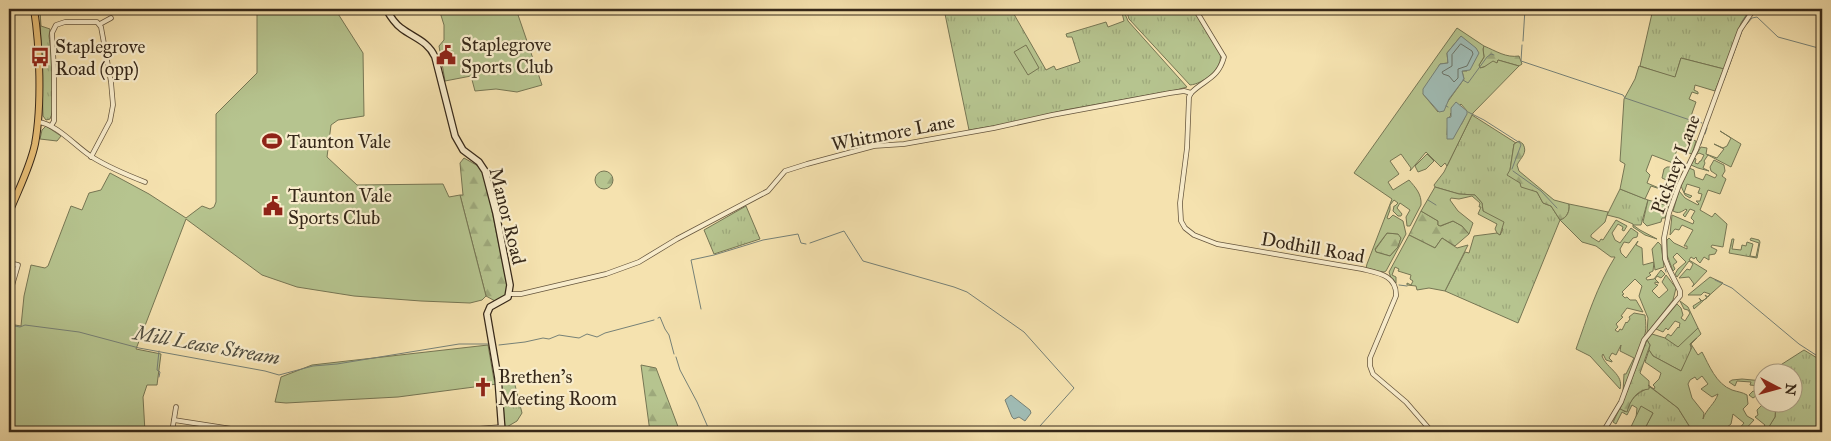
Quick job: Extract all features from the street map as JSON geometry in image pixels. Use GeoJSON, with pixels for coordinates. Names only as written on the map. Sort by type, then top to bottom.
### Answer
{"type":"FeatureCollection","features":[{"type":"Feature","properties":{"kind":"main road"},"geometry":{"type":"LineString","coordinates":[[9,212],[32,154],[38,122],[39,83],[34,9]]}},
{"type":"Feature","properties":{"kind":"street","name":"Manor Road"},"geometry":{"type":"LineString","coordinates":[[386,9],[390,17],[401,28],[425,43],[433,52],[455,136],[464,152],[484,168],[496,213],[510,285],[510,294],[488,310],[499,382],[502,430]]}},
{"type":"Feature","properties":{"kind":"street"},"geometry":{"type":"LineString","coordinates":[[1191,93],[1220,69],[1224,57],[1195,9]]}},
{"type":"Feature","properties":{"kind":"street","name":"Pickney Lane"},"geometry":{"type":"LineString","coordinates":[[1603,432],[1622,402],[1644,340],[1680,296],[1680,290],[1665,258],[1664,238],[1669,213],[1679,184],[1696,150],[1740,30],[1754,9]]}},
{"type":"Feature","properties":{"kind":"street"},"geometry":{"type":"LineString","coordinates":[[51,126],[54,121],[55,84],[53,29],[60,23],[65,22],[86,21],[100,24],[111,18]]}},
{"type":"Feature","properties":{"kind":"street"},"geometry":{"type":"LineString","coordinates":[[91,157],[110,120],[113,105],[112,82],[100,24]]}},
{"type":"Feature","properties":{"kind":"street","name":"Whitmore Lane"},"geometry":{"type":"LineString","coordinates":[[510,294],[521,294],[635,264],[677,239],[768,191],[785,171],[807,164],[869,147],[904,144],[994,128],[1170,93],[1191,93]]}},
{"type":"Feature","properties":{"kind":"street","name":"Dodhill Road"},"geometry":{"type":"LineString","coordinates":[[1191,93],[1180,204],[1181,221],[1185,228],[1194,235],[1217,244],[1362,269],[1380,273],[1388,278],[1395,287],[1396,296],[1370,358],[1370,366],[1374,374],[1406,402],[1432,432]]}},
{"type":"Feature","properties":{"kind":"street"},"geometry":{"type":"LineString","coordinates":[[38,122],[51,126],[91,157],[145,182]]}},
{"type":"Feature","properties":{"kind":"street"},"geometry":{"type":"LineString","coordinates":[[9,262],[18,265],[14,291],[9,296]]}},
{"type":"Feature","properties":{"kind":"street"},"geometry":{"type":"LineString","coordinates":[[172,432],[176,407]]}},
{"type":"Feature","properties":{"kind":"street"},"geometry":{"type":"LineString","coordinates":[[174,420],[238,432]]}},
{"type":"Feature","properties":{"kind":"street"},"geometry":{"type":"LineString","coordinates":[[441,432],[502,430]]}},
{"type":"Feature","properties":{"kind":"green space"},"geometry":{"type":"Polygon","coordinates":[[[307,9],[335,9],[363,53],[364,116],[338,120],[331,125],[327,157],[357,185],[443,184],[449,197],[460,195],[486,296],[482,300],[470,303],[421,301],[354,296],[297,287],[262,275],[186,219],[136,349],[161,354],[157,385],[147,385],[143,397],[145,432],[9,432],[9,324],[21,326],[24,296],[31,265],[45,268],[48,266],[71,206],[82,210],[89,193],[101,190],[110,173],[149,194],[186,218],[202,206],[210,209],[214,207],[216,202],[216,114],[257,73],[257,14],[307,9]]]}},
{"type":"Feature","properties":{"kind":"green space"},"geometry":{"type":"Polygon","coordinates":[[[439,9],[516,9],[542,85],[517,92],[496,89],[475,91],[471,76],[445,81],[439,46],[444,40],[444,25],[439,9]]]}},
{"type":"Feature","properties":{"kind":"green space"},"geometry":{"type":"Polygon","coordinates":[[[976,9],[1011,9],[1046,70],[1054,66],[1056,70],[1080,62],[1072,37],[1067,37],[1066,34],[1106,22],[1108,27],[1124,21],[1121,9],[1123,9],[1128,21],[1187,87],[969,130],[945,14],[976,9]]]}},
{"type":"Feature","properties":{"kind":"green space"},"geometry":{"type":"Polygon","coordinates":[[[1126,9],[1193,9],[1220,53],[1219,64],[1216,69],[1201,82],[1190,85],[1129,19],[1126,9]]]}},
{"type":"Feature","properties":{"kind":"green space"},"geometry":{"type":"Polygon","coordinates":[[[1653,9],[1744,9],[1747,14],[1741,23],[1724,69],[1681,58],[1675,78],[1640,66],[1653,9]]]}},
{"type":"Feature","properties":{"kind":"green space"},"geometry":{"type":"Polygon","coordinates":[[[40,11],[41,26],[50,29],[53,77],[54,101],[50,119],[46,120],[43,116],[40,11]]]}},
{"type":"Feature","properties":{"kind":"green space"},"geometry":{"type":"Polygon","coordinates":[[[1457,28],[1484,46],[1484,57],[1479,65],[1480,68],[1493,61],[1497,63],[1498,60],[1519,66],[1473,113],[1447,166],[1445,163],[1441,167],[1426,152],[1410,171],[1411,168],[1401,154],[1390,161],[1399,174],[1388,182],[1393,190],[1409,180],[1419,194],[1421,205],[1410,226],[1407,226],[1406,217],[1410,210],[1400,203],[1397,208],[1402,214],[1398,216],[1393,211],[1394,206],[1398,203],[1394,200],[1390,205],[1387,218],[1389,219],[1393,215],[1403,221],[1406,234],[1384,272],[1366,268],[1392,199],[1354,173],[1457,28]],[[1461,36],[1447,53],[1448,63],[1440,64],[1423,94],[1438,112],[1464,79],[1462,71],[1467,71],[1461,36]],[[1461,104],[1450,114],[1447,135],[1460,126],[1467,111],[1461,104]],[[1387,233],[1375,249],[1376,252],[1390,256],[1398,247],[1401,238],[1398,234],[1387,233]]]}},
{"type":"Feature","properties":{"kind":"green space"},"geometry":{"type":"Polygon","coordinates":[[[1026,45],[1039,68],[1028,75],[1014,52],[1026,45]]]}},
{"type":"Feature","properties":{"kind":"green space"},"geometry":{"type":"Polygon","coordinates":[[[1484,46],[1505,55],[1519,56],[1522,64],[1519,66],[1498,60],[1497,63],[1480,68],[1479,65],[1484,57],[1484,46]]]}},
{"type":"Feature","properties":{"kind":"green space"},"geometry":{"type":"Polygon","coordinates":[[[1681,58],[1724,69],[1715,91],[1695,85],[1694,90],[1698,94],[1692,92],[1689,99],[1696,102],[1685,133],[1690,135],[1689,139],[1696,141],[1692,154],[1677,149],[1673,163],[1652,155],[1646,171],[1650,175],[1647,183],[1666,191],[1651,186],[1645,199],[1620,189],[1625,164],[1620,161],[1624,99],[1635,79],[1639,66],[1675,77],[1681,58]]]}},
{"type":"Feature","properties":{"kind":"green space"},"geometry":{"type":"Polygon","coordinates":[[[1472,115],[1516,143],[1514,144],[1510,170],[1520,183],[1537,192],[1543,203],[1551,206],[1560,220],[1518,323],[1445,291],[1465,252],[1469,253],[1474,236],[1497,233],[1500,235],[1503,229],[1483,211],[1482,203],[1475,195],[1459,194],[1435,187],[1434,185],[1444,172],[1472,115]]]}},
{"type":"Feature","properties":{"kind":"green space"},"geometry":{"type":"Polygon","coordinates":[[[46,126],[61,136],[57,141],[40,139],[42,130],[46,126]]]}},
{"type":"Feature","properties":{"kind":"green space"},"geometry":{"type":"Polygon","coordinates":[[[1720,131],[1741,144],[1731,167],[1708,155],[1704,161],[1703,168],[1709,171],[1691,165],[1695,158],[1695,163],[1698,164],[1701,161],[1704,155],[1699,153],[1696,155],[1701,147],[1707,148],[1706,154],[1717,158],[1724,149],[1714,144],[1723,148],[1727,146],[1731,138],[1720,131]]]}},
{"type":"Feature","properties":{"kind":"green space"},"geometry":{"type":"Polygon","coordinates":[[[1519,141],[1523,144],[1525,150],[1517,165],[1519,171],[1554,200],[1569,204],[1568,214],[1564,218],[1560,220],[1551,206],[1543,203],[1537,192],[1521,187],[1520,183],[1507,175],[1510,170],[1514,144],[1519,141]]]}},
{"type":"Feature","properties":{"kind":"green space"},"geometry":{"type":"Polygon","coordinates":[[[1427,154],[1434,161],[1426,169],[1418,172],[1415,166],[1427,154]]]}},
{"type":"Feature","properties":{"kind":"green space"},"geometry":{"type":"Polygon","coordinates":[[[464,158],[482,170],[488,191],[508,290],[507,294],[495,301],[486,296],[460,195],[463,195],[460,163],[464,158]]]}},
{"type":"Feature","properties":{"kind":"green space"},"geometry":{"type":"Polygon","coordinates":[[[1714,160],[1724,165],[1725,171],[1722,176],[1726,179],[1720,194],[1708,190],[1700,210],[1712,217],[1715,213],[1727,224],[1723,247],[1712,245],[1711,247],[1717,250],[1715,254],[1709,255],[1709,260],[1704,257],[1700,263],[1696,257],[1694,259],[1691,257],[1689,260],[1707,271],[1692,287],[1694,284],[1689,277],[1679,278],[1687,269],[1690,270],[1693,264],[1689,261],[1677,277],[1675,274],[1678,269],[1686,262],[1677,253],[1673,257],[1677,262],[1673,265],[1675,269],[1673,271],[1667,255],[1667,240],[1669,238],[1674,243],[1687,249],[1687,246],[1684,246],[1693,230],[1682,225],[1679,230],[1675,229],[1670,235],[1672,215],[1693,224],[1694,221],[1691,218],[1695,211],[1690,209],[1685,217],[1683,215],[1686,209],[1681,212],[1673,211],[1679,191],[1685,198],[1698,205],[1696,201],[1700,201],[1702,194],[1698,193],[1700,188],[1687,184],[1684,193],[1681,186],[1689,168],[1694,170],[1695,177],[1703,180],[1706,174],[1715,178],[1717,175],[1711,171],[1710,167],[1714,160]]]}},
{"type":"Feature","properties":{"kind":"green space"},"geometry":{"type":"Polygon","coordinates":[[[1672,167],[1680,175],[1677,185],[1662,178],[1664,169],[1672,167]]]}},
{"type":"Feature","properties":{"kind":"green space"},"geometry":{"type":"Polygon","coordinates":[[[600,171],[608,171],[613,176],[611,187],[600,189],[595,184],[595,176],[600,171]]]}},
{"type":"Feature","properties":{"kind":"green space"},"geometry":{"type":"Polygon","coordinates":[[[1435,187],[1459,194],[1475,195],[1482,203],[1483,211],[1504,222],[1500,235],[1495,229],[1497,224],[1478,214],[1481,207],[1479,207],[1480,203],[1472,196],[1459,199],[1451,198],[1450,200],[1458,211],[1473,223],[1469,234],[1462,226],[1453,221],[1438,225],[1438,221],[1421,211],[1435,187]]]}},
{"type":"Feature","properties":{"kind":"green space"},"geometry":{"type":"Polygon","coordinates":[[[1620,189],[1648,200],[1641,225],[1633,225],[1619,218],[1607,215],[1620,189]]]}},
{"type":"Feature","properties":{"kind":"green space"},"geometry":{"type":"Polygon","coordinates":[[[1668,196],[1672,197],[1665,218],[1662,218],[1661,222],[1647,226],[1643,222],[1648,200],[1665,205],[1668,196]]]}},
{"type":"Feature","properties":{"kind":"green space"},"geometry":{"type":"Polygon","coordinates":[[[1569,204],[1608,212],[1605,222],[1591,235],[1591,237],[1599,242],[1601,239],[1603,240],[1616,220],[1627,226],[1624,231],[1622,230],[1623,227],[1618,224],[1612,233],[1615,240],[1620,243],[1631,228],[1638,233],[1637,237],[1633,238],[1629,243],[1624,242],[1620,249],[1621,253],[1626,258],[1638,241],[1636,245],[1642,248],[1643,265],[1654,262],[1653,271],[1649,273],[1651,275],[1646,278],[1647,280],[1654,279],[1661,270],[1665,274],[1661,278],[1657,276],[1655,279],[1659,283],[1655,282],[1658,285],[1652,291],[1659,298],[1668,290],[1662,282],[1666,275],[1676,288],[1673,300],[1647,333],[1648,318],[1639,296],[1642,286],[1635,279],[1622,292],[1625,298],[1636,300],[1643,312],[1627,308],[1621,316],[1623,317],[1616,324],[1618,327],[1615,330],[1618,332],[1620,329],[1622,330],[1630,319],[1629,317],[1634,313],[1645,315],[1646,325],[1645,335],[1623,392],[1624,374],[1626,374],[1634,358],[1620,351],[1621,345],[1616,355],[1612,353],[1609,358],[1612,362],[1606,360],[1603,354],[1602,356],[1604,361],[1620,379],[1620,389],[1590,356],[1576,349],[1588,314],[1615,257],[1611,257],[1596,246],[1582,242],[1560,220],[1568,214],[1569,204]]]}},
{"type":"Feature","properties":{"kind":"green space"},"geometry":{"type":"Polygon","coordinates":[[[746,206],[760,239],[714,254],[704,230],[746,206]]]}},
{"type":"Feature","properties":{"kind":"green space"},"geometry":{"type":"Polygon","coordinates":[[[1421,211],[1438,221],[1438,225],[1441,226],[1453,221],[1462,226],[1469,234],[1455,246],[1442,238],[1435,248],[1409,235],[1421,211]]]}},
{"type":"Feature","properties":{"kind":"green space"},"geometry":{"type":"Polygon","coordinates":[[[1633,225],[1657,239],[1645,235],[1633,227],[1633,225]]]}},
{"type":"Feature","properties":{"kind":"green space"},"geometry":{"type":"Polygon","coordinates":[[[1387,233],[1399,234],[1401,238],[1398,247],[1390,256],[1375,250],[1387,233]]]}},
{"type":"Feature","properties":{"kind":"green space"},"geometry":{"type":"Polygon","coordinates":[[[1409,235],[1435,248],[1442,238],[1457,248],[1468,245],[1445,291],[1429,288],[1417,290],[1416,286],[1407,285],[1407,283],[1411,285],[1413,281],[1410,279],[1411,275],[1398,271],[1399,269],[1395,267],[1392,275],[1396,277],[1396,283],[1391,278],[1389,272],[1409,235]]]}},
{"type":"Feature","properties":{"kind":"green space"},"geometry":{"type":"Polygon","coordinates":[[[1751,238],[1760,242],[1757,258],[1729,253],[1732,239],[1734,239],[1732,249],[1741,250],[1742,245],[1746,246],[1747,242],[1753,244],[1750,256],[1756,257],[1759,243],[1750,240],[1751,238]]]}},
{"type":"Feature","properties":{"kind":"green space"},"geometry":{"type":"Polygon","coordinates":[[[1658,242],[1661,245],[1664,267],[1655,270],[1652,249],[1658,242]]]}},
{"type":"Feature","properties":{"kind":"green space"},"geometry":{"type":"Polygon","coordinates":[[[1710,277],[1723,283],[1709,296],[1710,294],[1704,292],[1701,295],[1688,295],[1710,277]]]}},
{"type":"Feature","properties":{"kind":"green space"},"geometry":{"type":"Polygon","coordinates":[[[1699,298],[1702,301],[1705,299],[1694,309],[1693,306],[1701,301],[1699,298]]]}},
{"type":"Feature","properties":{"kind":"green space"},"geometry":{"type":"Polygon","coordinates":[[[1680,301],[1688,307],[1698,328],[1678,347],[1665,338],[1668,334],[1671,336],[1679,328],[1680,323],[1675,321],[1668,330],[1666,328],[1663,332],[1656,329],[1677,304],[1681,308],[1683,315],[1681,318],[1685,321],[1690,313],[1684,309],[1680,301]]]}},
{"type":"Feature","properties":{"kind":"green space"},"geometry":{"type":"Polygon","coordinates":[[[1698,328],[1701,334],[1690,344],[1690,354],[1681,371],[1653,356],[1649,350],[1650,345],[1647,340],[1652,334],[1665,338],[1678,346],[1698,328]]]}},
{"type":"Feature","properties":{"kind":"green space"},"geometry":{"type":"Polygon","coordinates":[[[1697,338],[1691,344],[1698,355],[1702,352],[1717,379],[1726,387],[1747,395],[1748,404],[1743,409],[1747,416],[1754,420],[1743,432],[1737,431],[1744,423],[1733,414],[1731,424],[1726,428],[1727,432],[1693,432],[1678,408],[1648,385],[1654,389],[1653,385],[1659,379],[1661,373],[1645,362],[1649,350],[1653,356],[1681,371],[1692,347],[1690,344],[1697,338]],[[1702,376],[1697,380],[1695,377],[1688,384],[1692,398],[1704,413],[1703,419],[1718,394],[1712,397],[1701,389],[1708,384],[1702,376]]]}},
{"type":"Feature","properties":{"kind":"green space"},"geometry":{"type":"Polygon","coordinates":[[[1647,340],[1650,345],[1640,373],[1649,381],[1649,389],[1640,391],[1634,397],[1627,412],[1620,409],[1647,340]]]}},
{"type":"Feature","properties":{"kind":"green space"},"geometry":{"type":"Polygon","coordinates":[[[488,345],[494,380],[497,384],[398,397],[275,402],[281,377],[312,365],[488,345]]]}},
{"type":"Feature","properties":{"kind":"green space"},"geometry":{"type":"Polygon","coordinates":[[[1804,350],[1822,361],[1821,432],[1766,431],[1775,414],[1804,414],[1804,364],[1782,364],[1804,350]]]}},
{"type":"Feature","properties":{"kind":"green space"},"geometry":{"type":"Polygon","coordinates":[[[641,365],[656,368],[680,432],[650,432],[641,365]]]}},
{"type":"Feature","properties":{"kind":"green space"},"geometry":{"type":"Polygon","coordinates":[[[501,379],[508,383],[514,381],[522,413],[517,421],[505,428],[501,379]]]}},
{"type":"Feature","properties":{"kind":"green space"},"geometry":{"type":"Polygon","coordinates":[[[1732,380],[1754,380],[1754,385],[1750,385],[1751,382],[1737,381],[1735,386],[1729,382],[1732,380]]]}},
{"type":"Feature","properties":{"kind":"green space"},"geometry":{"type":"Polygon","coordinates":[[[1650,387],[1678,408],[1693,432],[1643,432],[1653,413],[1641,407],[1636,418],[1637,408],[1632,405],[1627,415],[1622,412],[1616,424],[1613,422],[1620,408],[1625,412],[1640,392],[1650,387]]]}},
{"type":"Feature","properties":{"kind":"green space"},"geometry":{"type":"Polygon","coordinates":[[[1753,391],[1754,397],[1753,398],[1749,395],[1753,391]]]}},
{"type":"Feature","properties":{"kind":"green space"},"geometry":{"type":"Polygon","coordinates":[[[1641,406],[1653,413],[1643,432],[1629,431],[1641,406]]]}},
{"type":"Feature","properties":{"kind":"green space"},"geometry":{"type":"Polygon","coordinates":[[[1775,414],[1767,430],[1763,428],[1765,425],[1755,417],[1758,415],[1775,414]]]}},
{"type":"Feature","properties":{"kind":"water"},"geometry":{"type":"Polygon","coordinates":[[[1461,36],[1476,48],[1479,53],[1470,70],[1462,71],[1464,79],[1449,99],[1444,111],[1439,112],[1423,94],[1423,89],[1440,64],[1448,63],[1447,53],[1461,36]]]}},
{"type":"Feature","properties":{"kind":"water"},"geometry":{"type":"Polygon","coordinates":[[[1456,102],[1467,111],[1467,114],[1453,139],[1447,139],[1447,118],[1451,117],[1451,108],[1456,102]]]}},
{"type":"Feature","properties":{"kind":"water"},"geometry":{"type":"Polygon","coordinates":[[[1011,395],[1030,410],[1031,413],[1025,421],[1019,417],[1014,419],[1012,417],[1005,400],[1011,395]]]}},
{"type":"Feature","properties":{"kind":"waterway"},"geometry":{"type":"LineString","coordinates":[[1523,41],[1525,9]]}},
{"type":"Feature","properties":{"kind":"waterway"},"geometry":{"type":"LineString","coordinates":[[1742,22],[1747,15]]}},
{"type":"Feature","properties":{"kind":"waterway"},"geometry":{"type":"LineString","coordinates":[[1746,25],[1752,18],[1757,17],[1778,37],[1822,49]]}},
{"type":"Feature","properties":{"kind":"waterway"},"geometry":{"type":"LineString","coordinates":[[1724,80],[1743,28]]}},
{"type":"Feature","properties":{"kind":"waterway"},"geometry":{"type":"LineString","coordinates":[[1522,45],[1521,61],[1623,95],[1625,98],[1690,120]]}},
{"type":"Feature","properties":{"kind":"waterway"},"geometry":{"type":"LineString","coordinates":[[1463,80],[1468,83],[1487,57],[1491,54],[1494,55]]}},
{"type":"Feature","properties":{"kind":"waterway"},"geometry":{"type":"LineString","coordinates":[[1468,112],[1520,143],[1521,145],[1512,169]]}},
{"type":"Feature","properties":{"kind":"waterway"},"geometry":{"type":"LineString","coordinates":[[1694,120],[1702,123]]}},
{"type":"Feature","properties":{"kind":"waterway"},"geometry":{"type":"LineString","coordinates":[[1705,134],[1707,128]]}},
{"type":"Feature","properties":{"kind":"waterway"},"geometry":{"type":"LineString","coordinates":[[1701,144],[1703,137]]}},
{"type":"Feature","properties":{"kind":"waterway"},"geometry":{"type":"LineString","coordinates":[[1513,171],[1541,191],[1557,208]]}},
{"type":"Feature","properties":{"kind":"waterway"},"geometry":{"type":"LineString","coordinates":[[1428,200],[1436,205]]}},
{"type":"Feature","properties":{"kind":"waterway","name":"Mill Lease Stream"},"geometry":{"type":"LineString","coordinates":[[810,243],[844,231],[863,261],[967,292],[1024,332],[1074,388],[1040,426],[1050,432]]}},
{"type":"Feature","properties":{"kind":"waterway","name":"Mill Lease Stream"},"geometry":{"type":"LineString","coordinates":[[701,309],[691,260],[763,240],[798,234],[801,243],[806,244]]}},
{"type":"Feature","properties":{"kind":"waterway"},"geometry":{"type":"LineString","coordinates":[[1715,280],[1732,288],[1799,344],[1822,359]]}},
{"type":"Feature","properties":{"kind":"waterway"},"geometry":{"type":"LineString","coordinates":[[1399,285],[1407,286]]}},
{"type":"Feature","properties":{"kind":"waterway"},"geometry":{"type":"LineString","coordinates":[[658,318],[660,317],[669,335],[674,354]]}},
{"type":"Feature","properties":{"kind":"waterway","name":"Mill Lease Stream"},"geometry":{"type":"LineString","coordinates":[[499,345],[543,338],[549,339],[559,335],[579,338],[587,334],[597,337],[605,333],[654,320]]}},
{"type":"Feature","properties":{"kind":"waterway","name":"Mill Lease Stream"},"geometry":{"type":"LineString","coordinates":[[9,325],[20,327],[25,325],[79,332],[139,348],[279,375],[313,366],[337,364],[459,344],[490,344]]}},
{"type":"Feature","properties":{"kind":"waterway"},"geometry":{"type":"LineString","coordinates":[[159,351],[157,370],[160,372],[159,377]]}},
{"type":"Feature","properties":{"kind":"waterway"},"geometry":{"type":"LineString","coordinates":[[676,357],[680,370],[710,432]]}},
{"type":"Feature","properties":{"kind":"waterway"},"geometry":{"type":"LineString","coordinates":[[1820,432],[1822,426]]}},
{"type":"Feature","properties":{"kind":"place","name":"Staplegrove Sports Club"},"geometry":{"type":"Point","coordinates":[446,55]}},
{"type":"Feature","properties":{"kind":"place","name":"Staplegrove Road (opp)"},"geometry":{"type":"Point","coordinates":[40,57]}},
{"type":"Feature","properties":{"kind":"place","name":"Taunton Vale"},"geometry":{"type":"Point","coordinates":[272,141]}},
{"type":"Feature","properties":{"kind":"place","name":"Taunton Vale Sports Club"},"geometry":{"type":"Point","coordinates":[273,206]}},
{"type":"Feature","properties":{"kind":"place","name":"Brethen's Meeting Room"},"geometry":{"type":"Point","coordinates":[483,387]}}]}
